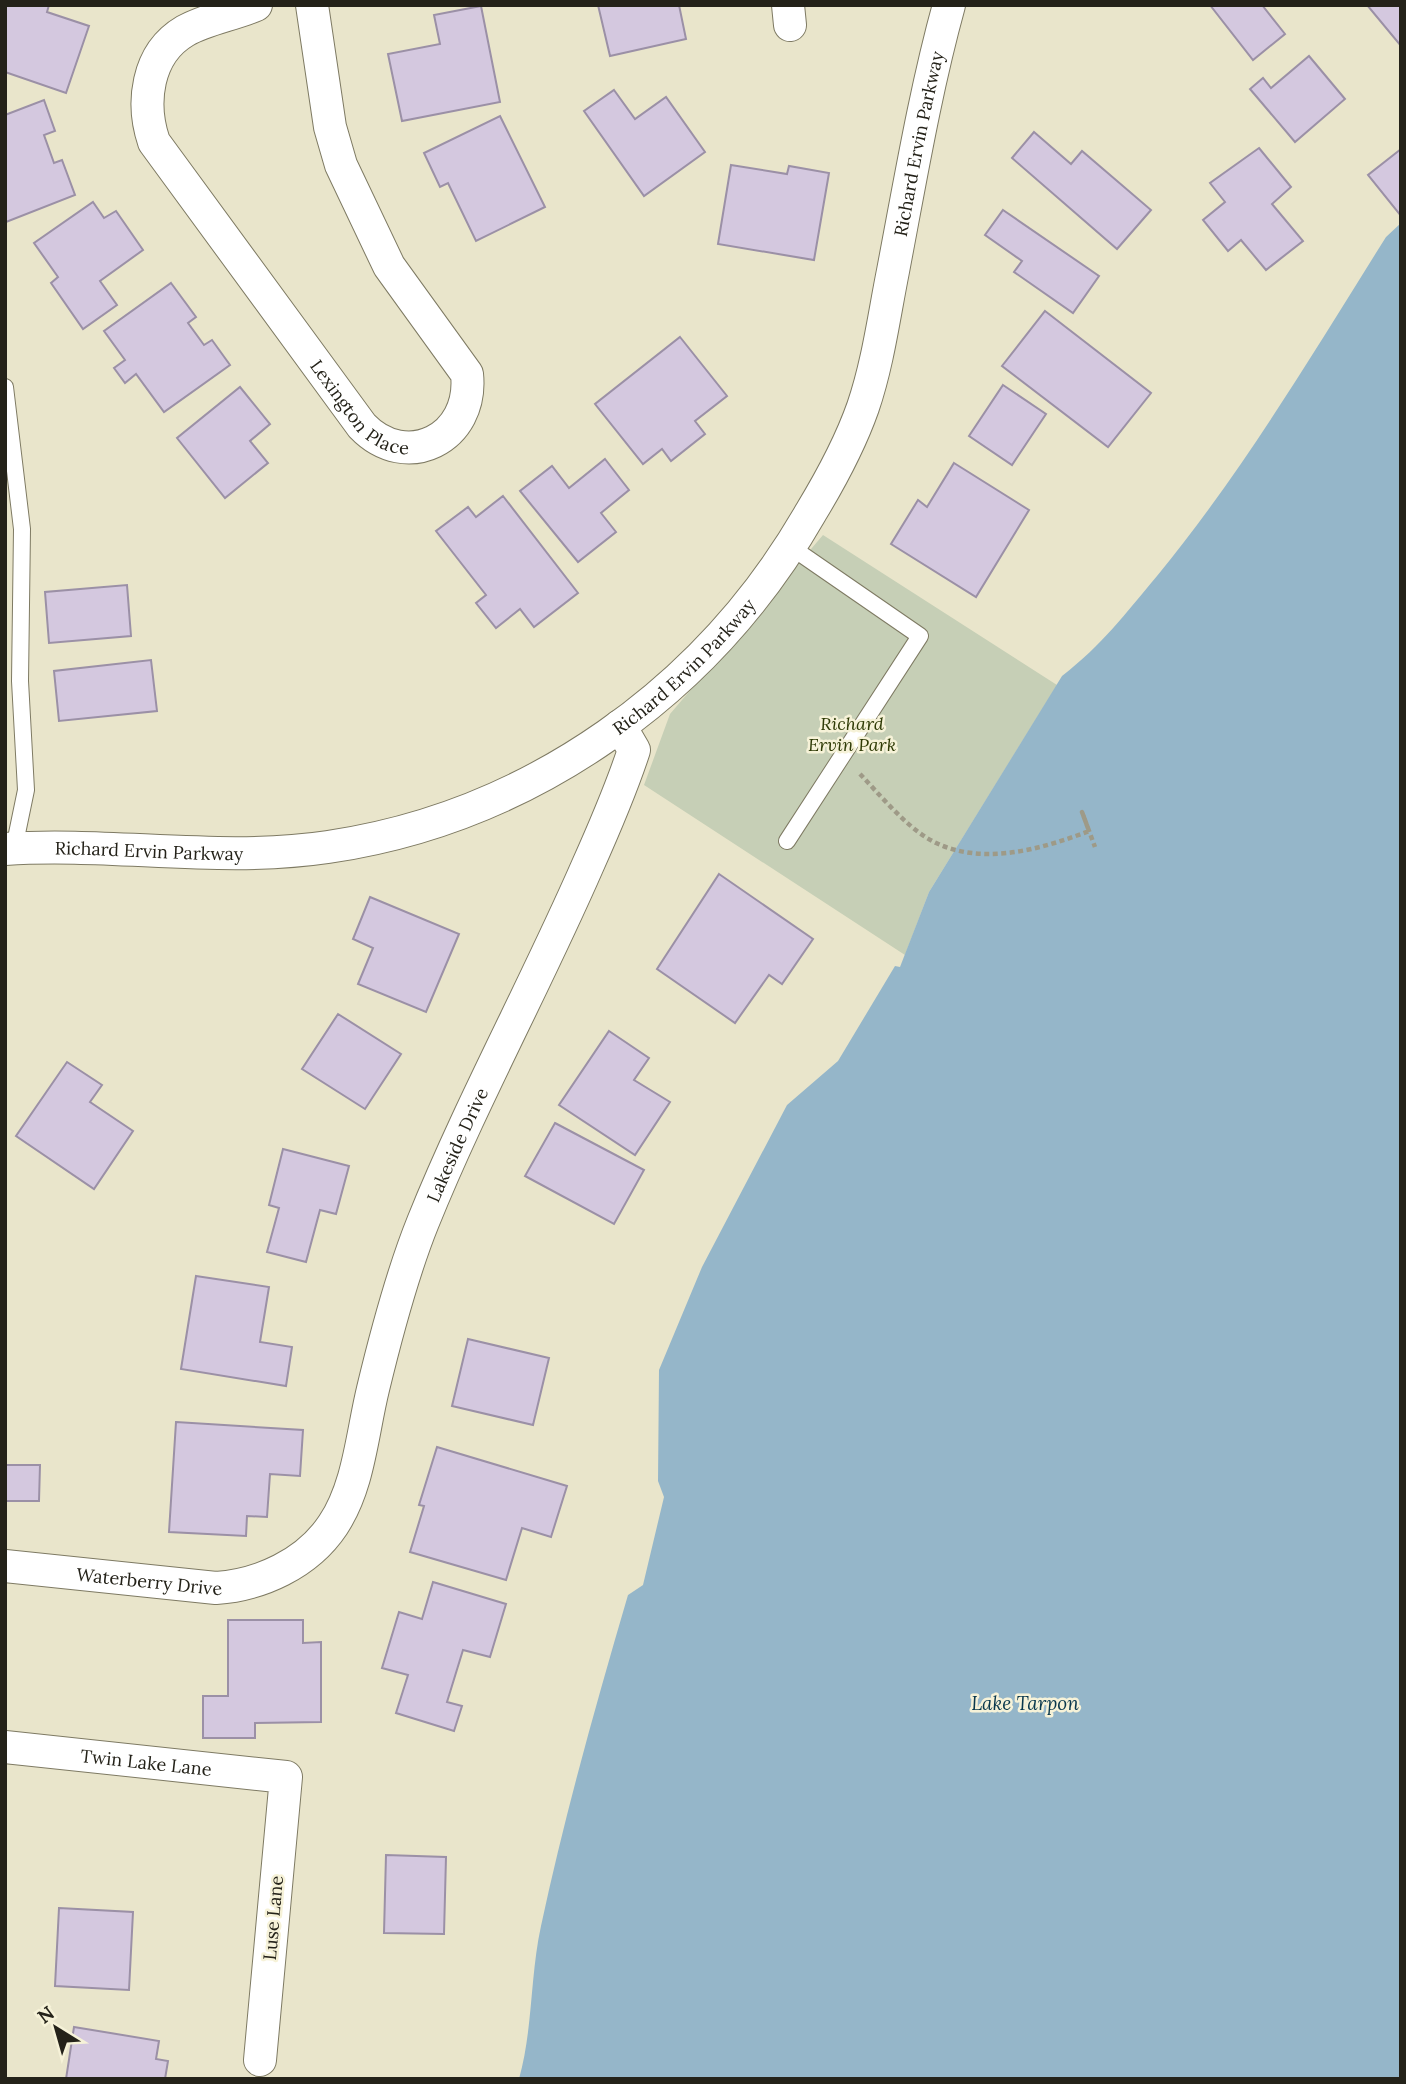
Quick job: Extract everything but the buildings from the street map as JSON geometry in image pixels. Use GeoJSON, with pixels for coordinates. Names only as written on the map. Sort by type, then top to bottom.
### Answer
{"type":"FeatureCollection","features":[{"type":"Feature","properties":{"kind":"street","name":"Lexington Place"},"geometry":{"type":"LineString","coordinates":[[256,5],[182,32],[162,52],[147,91],[146,110],[154,142],[362,426],[374,439],[390,445],[423,445],[439,440],[455,428],[464,411],[469,391],[467,374],[388,265],[341,165],[330,127],[312,5]]}},
{"type":"Feature","properties":{"kind":"street","name":"Richard Ervin Parkway"},"geometry":{"type":"LineString","coordinates":[[10,848],[266,854],[362,842],[436,822],[509,792],[560,767],[620,726],[714,647],[758,595],[791,547],[852,434],[873,375],[923,113],[949,5]]}},
{"type":"Feature","properties":{"kind":"street","name":"Lakeside Drive"},"geometry":{"type":"LineString","coordinates":[[288,1565],[321,1540],[332,1526],[349,1491],[379,1364],[422,1224],[561,926],[625,780],[634,750],[620,726]]}},
{"type":"Feature","properties":{"kind":"street","name":"Waterberry Drive"},"geometry":{"type":"LineString","coordinates":[[5,1566],[216,1588],[247,1584],[288,1565]]}},
{"type":"Feature","properties":{"kind":"street","name":"Twin Lake Lane"},"geometry":{"type":"LineString","coordinates":[[5,1748],[286,1777]]}},
{"type":"Feature","properties":{"kind":"street","name":"Luse Lane"},"geometry":{"type":"LineString","coordinates":[[260,2060],[286,1777]]}},
{"type":"Feature","properties":{"kind":"lane"},"geometry":{"type":"LineString","coordinates":[[5,387],[22,529],[20,681],[26,790],[10,848]]}},
{"type":"Feature","properties":{"kind":"lane"},"geometry":{"type":"LineString","coordinates":[[787,841],[920,636],[791,547]]}},
{"type":"Feature","properties":{"kind":"path"},"geometry":{"type":"LineString","coordinates":[[843,755],[911,825],[927,838],[945,846],[992,854],[1026,851],[1089,831],[1082,812],[1096,847]]}},
{"type":"Feature","properties":{"kind":"green space","name":"Richard Ervin Park"},"geometry":{"type":"Polygon","coordinates":[[[823,535],[1057,685],[929,892],[905,955],[644,785],[670,714],[823,535]]]}},
{"type":"Feature","properties":{"kind":"water","name":"Lake Tarpon"},"geometry":{"type":"Polygon","coordinates":[[[1401,223],[1401,2079],[519,2079],[527,2041],[537,1945],[560,1842],[628,1595],[643,1585],[664,1497],[658,1481],[659,1370],[702,1267],[787,1105],[838,1061],[895,966],[900,967],[929,892],[1062,676],[1112,629],[1189,536],[1277,410],[1386,237],[1401,223]]]}}]}
